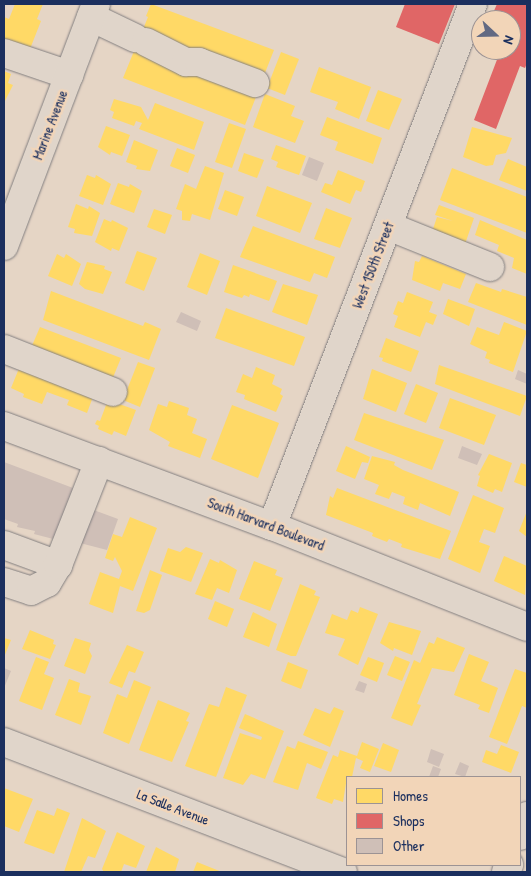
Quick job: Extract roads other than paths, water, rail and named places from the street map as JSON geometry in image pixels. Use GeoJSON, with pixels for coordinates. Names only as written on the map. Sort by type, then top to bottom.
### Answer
{"type":"FeatureCollection","features":[{"type":"Feature","properties":{"kind":"street","name":"West 150th Street"},"geometry":{"type":"LineString","coordinates":[[272,526],[474,4]]}},
{"type":"Feature","properties":{"kind":"street"},"geometry":{"type":"LineString","coordinates":[[94,10],[140,40],[186,62],[199,62],[256,83]]}},
{"type":"Feature","properties":{"kind":"street","name":"Marine Avenue"},"geometry":{"type":"LineString","coordinates":[[4,246],[94,10]]}},
{"type":"Feature","properties":{"kind":"street"},"geometry":{"type":"LineString","coordinates":[[4,53],[69,75]]}},
{"type":"Feature","properties":{"kind":"street"},"geometry":{"type":"LineString","coordinates":[[388,226],[490,267]]}},
{"type":"Feature","properties":{"kind":"street"},"geometry":{"type":"LineString","coordinates":[[4,349],[113,392]]}},
{"type":"Feature","properties":{"kind":"street","name":"South Harvard Boulevard"},"geometry":{"type":"LineString","coordinates":[[4,426],[272,526],[527,627]]}},
{"type":"Feature","properties":{"kind":"street"},"geometry":{"type":"LineString","coordinates":[[4,582],[31,591],[47,583],[58,565],[99,461]]}},
{"type":"Feature","properties":{"kind":"street"},"geometry":{"type":"LineString","coordinates":[[4,545],[58,565]]}},
{"type":"Feature","properties":{"kind":"street","name":"La Salle Avenue"},"geometry":{"type":"LineString","coordinates":[[4,742],[343,872]]}},
{"type":"Feature","properties":{"kind":"street"},"geometry":{"type":"LineString","coordinates":[[521,833],[527,816]]}}]}
